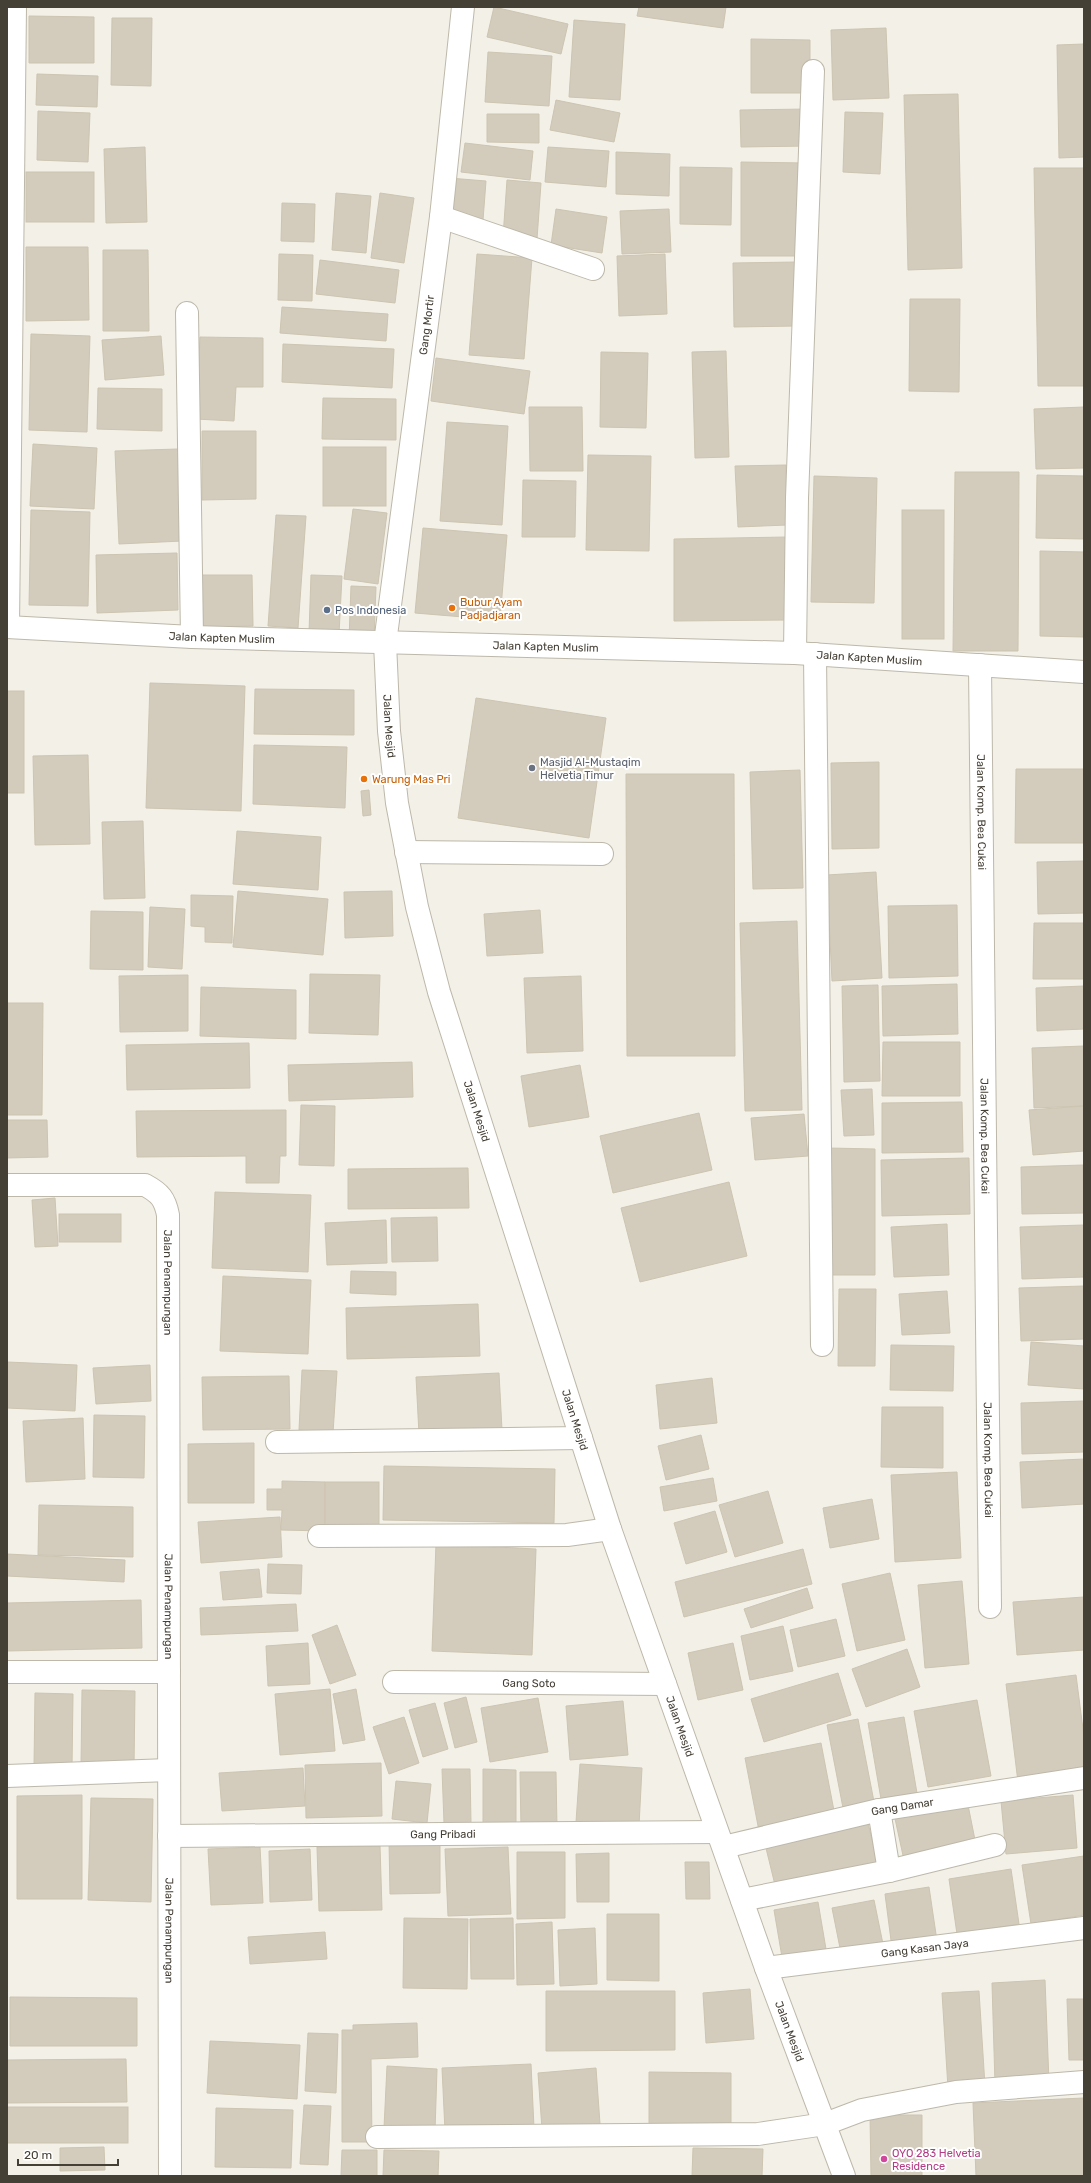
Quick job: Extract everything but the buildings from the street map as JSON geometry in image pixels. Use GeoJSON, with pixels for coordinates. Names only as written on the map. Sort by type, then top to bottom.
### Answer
{"type":"FeatureCollection","features":[{"type":"Feature","properties":{"kind":"street"},"geometry":{"type":"LineString","coordinates":[[8,627],[15,7]]}},
{"type":"Feature","properties":{"kind":"street","name":"Gang Mortir"},"geometry":{"type":"LineString","coordinates":[[386,643],[441,217],[463,7]]}},
{"type":"Feature","properties":{"kind":"street"},"geometry":{"type":"LineString","coordinates":[[813,71],[797,498],[805,654],[822,1344]]}},
{"type":"Feature","properties":{"kind":"street"},"geometry":{"type":"LineString","coordinates":[[441,217],[593,269]]}},
{"type":"Feature","properties":{"kind":"street"},"geometry":{"type":"LineString","coordinates":[[187,313],[192,637]]}},
{"type":"Feature","properties":{"kind":"street","name":"Jalan Kapten Muslim"},"geometry":{"type":"LineString","coordinates":[[8,627],[192,637],[805,654],[1084,672]]}},
{"type":"Feature","properties":{"kind":"street","name":"Jalan Mesjid"},"geometry":{"type":"LineString","coordinates":[[386,643],[389,731],[397,803],[417,908],[439,992],[610,1530],[766,1968],[844,2176]]}},
{"type":"Feature","properties":{"kind":"street","name":"Jalan Komp. Bea Cukai"},"geometry":{"type":"LineString","coordinates":[[980,665],[990,1607]]}},
{"type":"Feature","properties":{"kind":"street"},"geometry":{"type":"LineString","coordinates":[[406,852],[602,854]]}},
{"type":"Feature","properties":{"kind":"street","name":"Jalan Penampungan"},"geometry":{"type":"LineString","coordinates":[[7,1185],[145,1185],[162,1195],[166,1204],[168,1215],[170,2176]]}},
{"type":"Feature","properties":{"kind":"street"},"geometry":{"type":"LineString","coordinates":[[277,1442],[581,1438]]}},
{"type":"Feature","properties":{"kind":"street"},"geometry":{"type":"LineString","coordinates":[[319,1536],[567,1535],[610,1530]]}},
{"type":"Feature","properties":{"kind":"street"},"geometry":{"type":"LineString","coordinates":[[7,1672],[169,1672]]}},
{"type":"Feature","properties":{"kind":"street","name":"Gang Soto"},"geometry":{"type":"LineString","coordinates":[[394,1682],[665,1684]]}},
{"type":"Feature","properties":{"kind":"street"},"geometry":{"type":"LineString","coordinates":[[7,1776],[169,1770]]}},
{"type":"Feature","properties":{"kind":"street","name":"Gang Damar"},"geometry":{"type":"LineString","coordinates":[[721,1839],[879,1810],[1084,1778]]}},
{"type":"Feature","properties":{"kind":"street"},"geometry":{"type":"LineString","coordinates":[[879,1810],[889,1871]]}},
{"type":"Feature","properties":{"kind":"street","name":"Gang Pribadi"},"geometry":{"type":"LineString","coordinates":[[169,1836],[721,1839]]}},
{"type":"Feature","properties":{"kind":"street"},"geometry":{"type":"LineString","coordinates":[[742,1900],[889,1871],[995,1845]]}},
{"type":"Feature","properties":{"kind":"street","name":"Gang Kasan Jaya"},"geometry":{"type":"LineString","coordinates":[[766,1968],[1084,1928]]}},
{"type":"Feature","properties":{"kind":"street"},"geometry":{"type":"LineString","coordinates":[[377,2137],[758,2134],[825,2124],[862,2110],[956,2092],[1084,2082]]}},
{"type":"Feature","properties":{"kind":"place","name":"Bubur Ayam Padjadjaran"},"geometry":{"type":"Point","coordinates":[452,608]}},
{"type":"Feature","properties":{"kind":"place","name":"Pos Indonesia"},"geometry":{"type":"Point","coordinates":[327,610]}},
{"type":"Feature","properties":{"kind":"place","name":"Masjid Al-Mustaqim Helvetia Timur"},"geometry":{"type":"Point","coordinates":[532,768]}},
{"type":"Feature","properties":{"kind":"place","name":"Warung Mas Pri"},"geometry":{"type":"Point","coordinates":[364,779]}},
{"type":"Feature","properties":{"kind":"place","name":"OYO 283 Helvetia Residence"},"geometry":{"type":"Point","coordinates":[884,2159]}}]}
